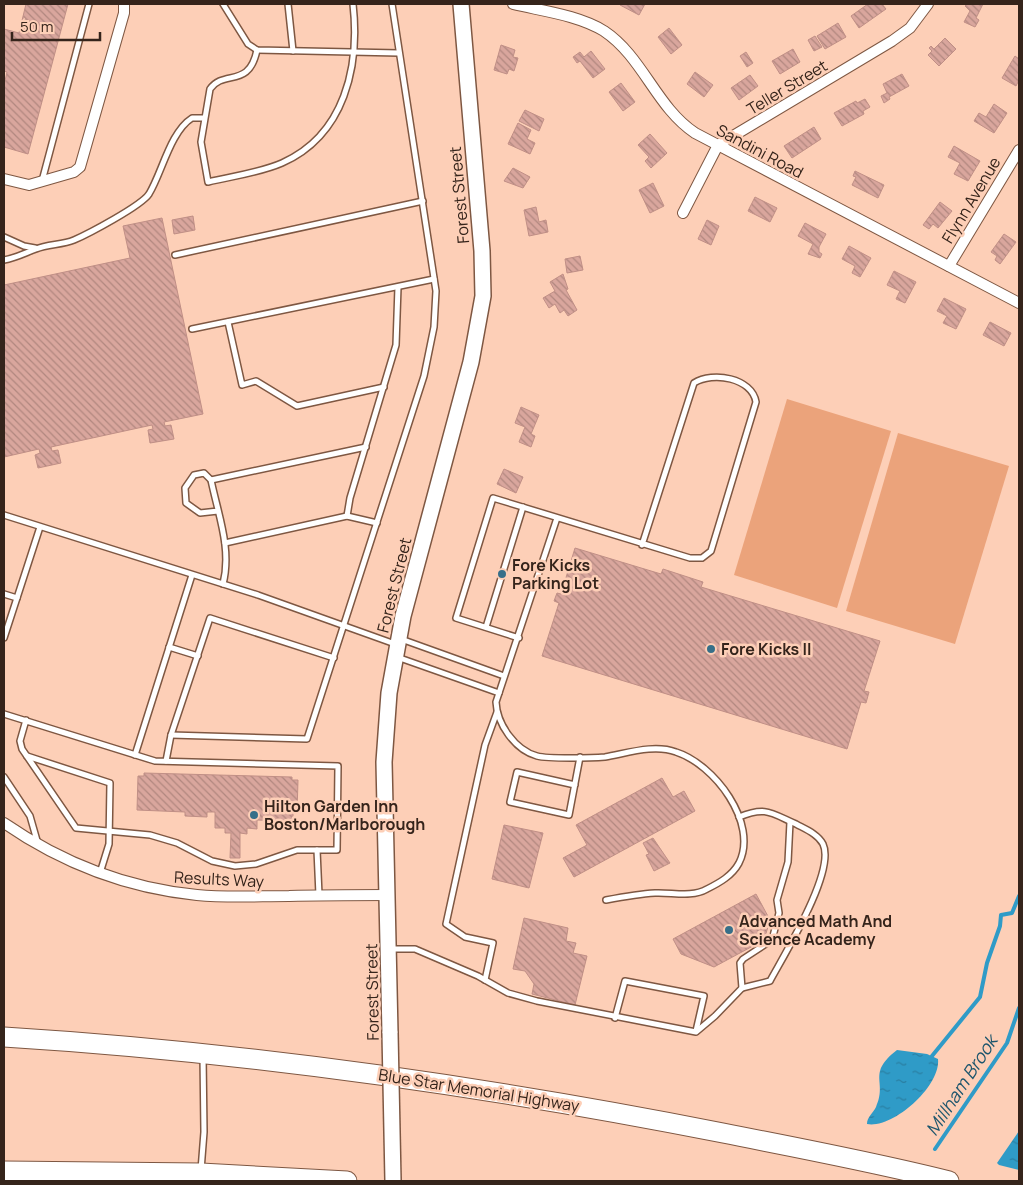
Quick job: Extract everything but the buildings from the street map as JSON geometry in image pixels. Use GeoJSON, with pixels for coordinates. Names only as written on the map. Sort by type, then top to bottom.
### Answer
{"type":"FeatureCollection","features":[{"type":"Feature","properties":{"kind":"highway","name":"Blue Star Memorial Highway"},"geometry":{"type":"LineString","coordinates":[[4,1037],[203,1054],[372,1073],[569,1104],[857,1160],[949,1181]]}},
{"type":"Feature","properties":{"kind":"highway"},"geometry":{"type":"LineString","coordinates":[[4,1171],[201,1173],[347,1181]]}},
{"type":"Feature","properties":{"kind":"main road","name":"Forest Street"},"geometry":{"type":"LineString","coordinates":[[393,1181],[384,747],[396,646],[471,362],[482,304],[482,250],[461,4]]}},
{"type":"Feature","properties":{"kind":"street"},"geometry":{"type":"LineString","coordinates":[[4,179],[26,185],[74,172],[81,165],[124,13],[124,4]]}},
{"type":"Feature","properties":{"kind":"street","name":"Sandini Road"},"geometry":{"type":"LineString","coordinates":[[513,4],[579,20],[604,31],[628,53],[675,117],[695,133],[1019,302]]}},
{"type":"Feature","properties":{"kind":"street","name":"Teller Street"},"geometry":{"type":"LineString","coordinates":[[718,145],[892,41],[910,28],[928,4]]}},
{"type":"Feature","properties":{"kind":"street"},"geometry":{"type":"LineString","coordinates":[[683,213],[718,145]]}},
{"type":"Feature","properties":{"kind":"street","name":"Flynn Avenue"},"geometry":{"type":"LineString","coordinates":[[949,266],[1019,150]]}},
{"type":"Feature","properties":{"kind":"street","name":"Results Way"},"geometry":{"type":"LineString","coordinates":[[4,823],[38,844],[100,873],[147,887],[198,895],[388,895]]}},
{"type":"Feature","properties":{"kind":"lane"},"geometry":{"type":"LineString","coordinates":[[42,181],[89,4]]}},
{"type":"Feature","properties":{"kind":"lane"},"geometry":{"type":"LineString","coordinates":[[224,4],[248,44],[257,50],[399,53]]}},
{"type":"Feature","properties":{"kind":"lane"},"geometry":{"type":"LineString","coordinates":[[288,4],[293,51]]}},
{"type":"Feature","properties":{"kind":"lane"},"geometry":{"type":"LineString","coordinates":[[257,50],[253,64],[246,72],[211,87],[204,118],[201,147],[208,182],[282,163],[307,147],[333,119],[347,92],[355,52],[353,4]]}},
{"type":"Feature","properties":{"kind":"lane"},"geometry":{"type":"LineString","coordinates":[[171,735],[307,739],[428,359],[436,310],[434,279],[392,4]]}},
{"type":"Feature","properties":{"kind":"lane"},"geometry":{"type":"LineString","coordinates":[[4,260],[21,256],[37,248],[75,239],[141,203],[150,192],[160,169],[185,124],[192,118],[204,118]]}},
{"type":"Feature","properties":{"kind":"lane"},"geometry":{"type":"LineString","coordinates":[[175,255],[422,201]]}},
{"type":"Feature","properties":{"kind":"lane"},"geometry":{"type":"LineString","coordinates":[[4,237],[8,237],[24,246],[37,248]]}},
{"type":"Feature","properties":{"kind":"lane"},"geometry":{"type":"LineString","coordinates":[[192,329],[434,279]]}},
{"type":"Feature","properties":{"kind":"lane"},"geometry":{"type":"LineString","coordinates":[[346,516],[397,339],[398,287]]}},
{"type":"Feature","properties":{"kind":"lane"},"geometry":{"type":"LineString","coordinates":[[228,322],[242,385],[256,381],[297,406],[384,387]]}},
{"type":"Feature","properties":{"kind":"lane"},"geometry":{"type":"LineString","coordinates":[[519,638],[456,618],[494,498],[642,545],[690,558],[702,558],[710,551],[756,402],[754,392],[746,385],[713,376],[703,377],[694,383],[642,545]]}},
{"type":"Feature","properties":{"kind":"lane"},"geometry":{"type":"LineString","coordinates":[[211,480],[366,447]]}},
{"type":"Feature","properties":{"kind":"lane"},"geometry":{"type":"LineString","coordinates":[[218,511],[198,512],[190,508],[185,500],[184,488],[192,476],[202,473],[211,480],[218,511],[225,543],[228,562],[223,584]]}},
{"type":"Feature","properties":{"kind":"lane"},"geometry":{"type":"LineString","coordinates":[[486,627],[523,507]]}},
{"type":"Feature","properties":{"kind":"lane"},"geometry":{"type":"LineString","coordinates":[[4,515],[192,576],[223,584],[396,646],[504,676]]}},
{"type":"Feature","properties":{"kind":"lane"},"geometry":{"type":"LineString","coordinates":[[225,543],[346,516],[377,523]]}},
{"type":"Feature","properties":{"kind":"lane"},"geometry":{"type":"LineString","coordinates":[[557,518],[519,638],[496,702],[497,712],[508,734],[521,749],[542,757],[603,757],[633,751],[664,749],[676,751],[694,760],[711,773],[724,789],[739,817],[742,829],[741,857],[731,875],[717,884],[691,894],[653,893],[606,900]]}},
{"type":"Feature","properties":{"kind":"lane"},"geometry":{"type":"LineString","coordinates":[[4,638],[40,526]]}},
{"type":"Feature","properties":{"kind":"lane"},"geometry":{"type":"LineString","coordinates":[[135,755],[192,576]]}},
{"type":"Feature","properties":{"kind":"lane"},"geometry":{"type":"LineString","coordinates":[[4,594],[17,598]]}},
{"type":"Feature","properties":{"kind":"lane"},"geometry":{"type":"LineString","coordinates":[[166,761],[171,735],[210,618],[334,658]]}},
{"type":"Feature","properties":{"kind":"lane"},"geometry":{"type":"LineString","coordinates":[[396,646],[415,661],[499,692]]}},
{"type":"Feature","properties":{"kind":"lane"},"geometry":{"type":"LineString","coordinates":[[170,647],[198,656]]}},
{"type":"Feature","properties":{"kind":"lane"},"geometry":{"type":"LineString","coordinates":[[485,980],[493,943],[465,937],[446,924],[485,745],[497,712]]}},
{"type":"Feature","properties":{"kind":"lane"},"geometry":{"type":"LineString","coordinates":[[4,714],[26,720],[135,755],[166,761],[338,766],[337,850],[291,851],[256,864],[235,866],[212,861],[156,836],[76,828],[26,756],[20,744],[26,720]]}},
{"type":"Feature","properties":{"kind":"lane"},"geometry":{"type":"LineString","coordinates":[[26,756],[110,783],[110,832],[108,849],[100,873]]}},
{"type":"Feature","properties":{"kind":"lane"},"geometry":{"type":"LineString","coordinates":[[575,785],[517,772],[510,802],[569,815],[575,785],[580,757]]}},
{"type":"Feature","properties":{"kind":"lane"},"geometry":{"type":"LineString","coordinates":[[4,777],[30,816],[38,844]]}},
{"type":"Feature","properties":{"kind":"lane"},"geometry":{"type":"LineString","coordinates":[[389,949],[415,949],[485,980],[508,993],[615,1018],[696,1032],[716,1016],[742,988],[770,980],[800,927],[823,871],[826,854],[823,844],[817,836],[769,811],[755,810],[739,817]]}},
{"type":"Feature","properties":{"kind":"lane"},"geometry":{"type":"LineString","coordinates":[[742,988],[740,963],[769,944],[774,936],[779,913],[776,900],[788,862],[790,822]]}},
{"type":"Feature","properties":{"kind":"lane"},"geometry":{"type":"LineString","coordinates":[[317,850],[319,895]]}},
{"type":"Feature","properties":{"kind":"lane"},"geometry":{"type":"LineString","coordinates":[[615,1018],[625,981],[704,996],[696,1032]]}},
{"type":"Feature","properties":{"kind":"lane"},"geometry":{"type":"LineString","coordinates":[[201,1173],[204,1132],[203,1054]]}},
{"type":"Feature","properties":{"kind":"shaded area"},"geometry":{"type":"Polygon","coordinates":[[[787,399],[891,431],[837,608],[734,575],[787,399]]]}},
{"type":"Feature","properties":{"kind":"shaded area"},"geometry":{"type":"Polygon","coordinates":[[[898,433],[1009,466],[955,644],[846,611],[898,433]]]}},
{"type":"Feature","properties":{"kind":"water"},"geometry":{"type":"Polygon","coordinates":[[[897,1050],[927,1054],[938,1059],[937,1070],[924,1093],[902,1113],[878,1124],[867,1124],[879,1098],[879,1078],[882,1065],[897,1050]]]}},
{"type":"Feature","properties":{"kind":"water"},"geometry":{"type":"Polygon","coordinates":[[[1019,1131],[1019,1170],[999,1165],[997,1163],[1019,1131]]]}},
{"type":"Feature","properties":{"kind":"waterway"},"geometry":{"type":"LineString","coordinates":[[932,1056],[980,997],[987,963],[1000,926],[1001,915],[1012,913],[1019,896]]}},
{"type":"Feature","properties":{"kind":"waterway","name":"Millham Brook"},"geometry":{"type":"LineString","coordinates":[[935,1149],[1007,1043],[1019,1008]]}},
{"type":"Feature","properties":{"kind":"place","name":"Fore Kicks Parking Lot"},"geometry":{"type":"Point","coordinates":[502,574]}},
{"type":"Feature","properties":{"kind":"place","name":"Fore Kicks II"},"geometry":{"type":"Point","coordinates":[711,649]}},
{"type":"Feature","properties":{"kind":"place","name":"Hilton Garden Inn Boston/Marlborough"},"geometry":{"type":"Point","coordinates":[254,815]}},
{"type":"Feature","properties":{"kind":"place","name":"Advanced Math And Science Academy"},"geometry":{"type":"Point","coordinates":[729,930]}}]}
